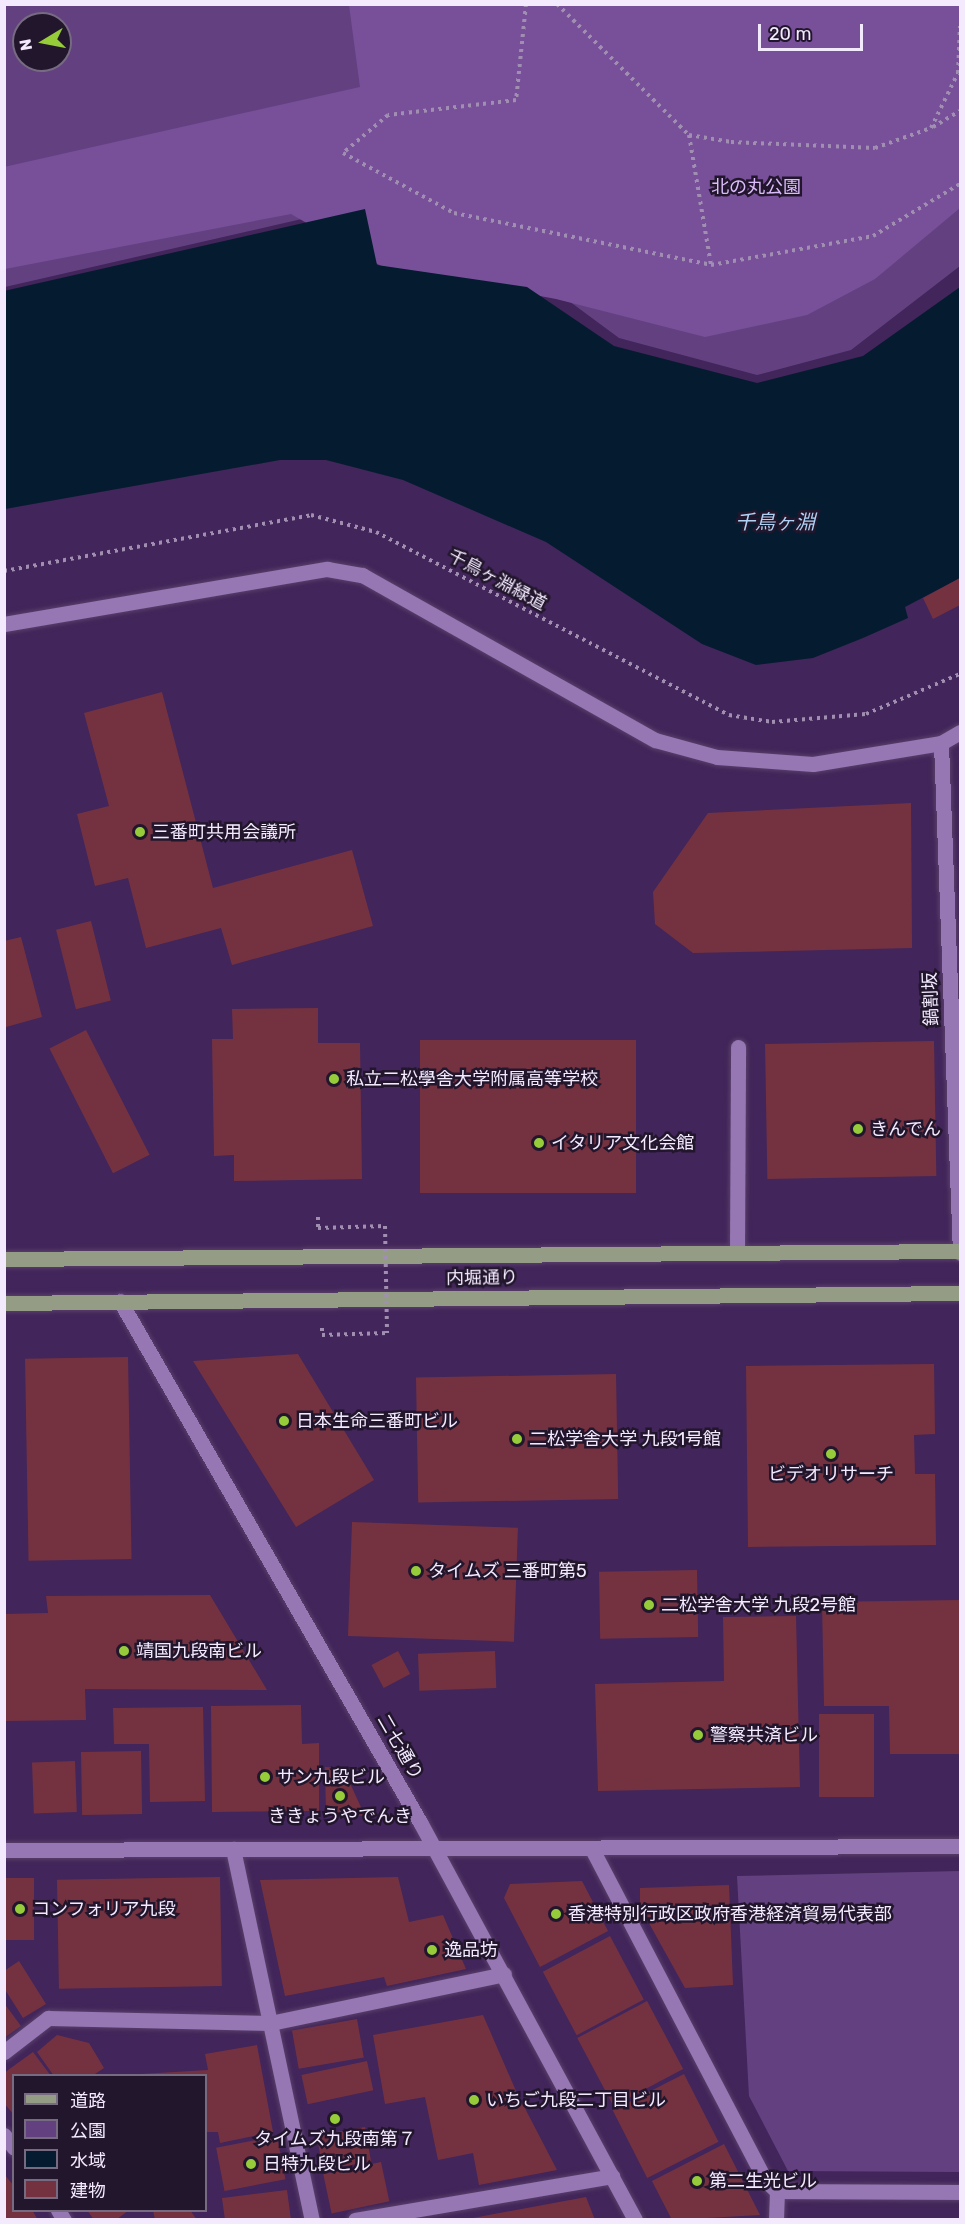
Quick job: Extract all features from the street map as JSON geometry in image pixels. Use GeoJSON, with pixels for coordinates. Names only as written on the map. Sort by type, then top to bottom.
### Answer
{"type":"FeatureCollection","features":[{"type":"Feature","properties":{"kind":"main road","name":"内堀通り"},"geometry":{"type":"LineString","coordinates":[[4,1259],[960,1252]]}},
{"type":"Feature","properties":{"kind":"main road","name":"内堀通り"},"geometry":{"type":"LineString","coordinates":[[4,1303],[960,1293]]}},
{"type":"Feature","properties":{"kind":"street"},"geometry":{"type":"LineString","coordinates":[[4,624],[327,569],[362,575],[655,740],[717,757],[813,764],[941,743],[960,732]]}},
{"type":"Feature","properties":{"kind":"street","name":"鍋割坂"},"geometry":{"type":"LineString","coordinates":[[941,743],[960,1252]]}},
{"type":"Feature","properties":{"kind":"street"},"geometry":{"type":"LineString","coordinates":[[737,1253],[738,1047]]}},
{"type":"Feature","properties":{"kind":"street","name":"二七通り"},"geometry":{"type":"LineString","coordinates":[[120,1301],[436,1850],[635,2220]]}},
{"type":"Feature","properties":{"kind":"street"},"geometry":{"type":"LineString","coordinates":[[4,1850],[436,1850],[960,1846]]}},
{"type":"Feature","properties":{"kind":"street"},"geometry":{"type":"LineString","coordinates":[[592,1849],[765,2180],[777,2191],[960,2192]]}},
{"type":"Feature","properties":{"kind":"street"},"geometry":{"type":"LineString","coordinates":[[233,1850],[312,2220]]}},
{"type":"Feature","properties":{"kind":"street"},"geometry":{"type":"LineString","coordinates":[[4,2052],[48,2018],[270,2022],[504,1974]]}},
{"type":"Feature","properties":{"kind":"street"},"geometry":{"type":"LineString","coordinates":[[355,2220],[612,2176]]}},
{"type":"Feature","properties":{"kind":"street"},"geometry":{"type":"LineString","coordinates":[[776,2220],[777,2191]]}},
{"type":"Feature","properties":{"kind":"path"},"geometry":{"type":"LineString","coordinates":[[526,4],[516,99],[388,115],[343,153],[454,213],[711,265],[873,236],[960,184]]}},
{"type":"Feature","properties":{"kind":"path"},"geometry":{"type":"LineString","coordinates":[[557,4],[689,135],[711,265]]}},
{"type":"Feature","properties":{"kind":"path"},"geometry":{"type":"LineString","coordinates":[[931,128],[958,73],[960,26]]}},
{"type":"Feature","properties":{"kind":"path"},"geometry":{"type":"LineString","coordinates":[[689,135],[875,148],[931,128],[960,111]]}},
{"type":"Feature","properties":{"kind":"path","name":"千鳥ヶ淵緑道"},"geometry":{"type":"LineString","coordinates":[[4,571],[311,515],[376,532],[729,716],[772,722],[866,714],[960,674]]}},
{"type":"Feature","properties":{"kind":"path"},"geometry":{"type":"LineString","coordinates":[[318,1217],[318,1228],[386,1226],[387,1334],[322,1335],[322,1328]]}},
{"type":"Feature","properties":{"kind":"green space","name":"北の丸公園"},"geometry":{"type":"Polygon","coordinates":[[[4,5],[960,5],[960,266],[851,350],[757,375],[619,338],[550,287],[367,204],[5,287],[4,5]]]}},
{"type":"Feature","properties":{"kind":"green space","name":"北の丸公園"},"geometry":{"type":"Polygon","coordinates":[[[349,5],[960,5],[960,208],[875,279],[807,315],[705,337],[556,299],[381,266],[291,214],[5,269],[4,167],[360,87],[349,5]]]}},
{"type":"Feature","properties":{"kind":"green space"},"geometry":{"type":"Polygon","coordinates":[[[960,1871],[960,2172],[788,2171],[749,2096],[737,1876],[960,1871]]]}},
{"type":"Feature","properties":{"kind":"water","name":"千鳥ヶ淵"},"geometry":{"type":"Polygon","coordinates":[[[365,209],[377,265],[527,287],[614,346],[757,383],[863,356],[960,287],[960,578],[905,607],[908,618],[863,638],[813,658],[756,665],[702,644],[546,542],[403,480],[326,460],[280,460],[5,509],[4,291],[365,209]]]}},
{"type":"Feature","properties":{"kind":"building"},"geometry":{"type":"Polygon","coordinates":[[[960,578],[960,605],[933,619],[923,598],[960,578]]]}},
{"type":"Feature","properties":{"kind":"building","name":"三番町共用会議所"},"geometry":{"type":"Polygon","coordinates":[[[162,692],[213,888],[352,850],[373,926],[232,965],[221,928],[146,948],[128,878],[95,886],[77,814],[109,806],[84,713],[162,692]]]}},
{"type":"Feature","properties":{"kind":"building"},"geometry":{"type":"Polygon","coordinates":[[[911,803],[912,948],[693,953],[655,924],[653,892],[708,813],[911,803]]]}},
{"type":"Feature","properties":{"kind":"building"},"geometry":{"type":"Polygon","coordinates":[[[91,921],[111,1001],[76,1009],[56,930],[91,921]]]}},
{"type":"Feature","properties":{"kind":"building"},"geometry":{"type":"Polygon","coordinates":[[[21,937],[42,1017],[6,1027],[4,941],[21,937]]]}},
{"type":"Feature","properties":{"kind":"building"},"geometry":{"type":"Polygon","coordinates":[[[318,1008],[318,1043],[360,1043],[362,1179],[234,1181],[234,1155],[214,1156],[212,1039],[233,1039],[232,1009],[318,1008]]]}},
{"type":"Feature","properties":{"kind":"building"},"geometry":{"type":"Polygon","coordinates":[[[86,1030],[150,1155],[113,1173],[49,1049],[86,1030]]]}},
{"type":"Feature","properties":{"kind":"building"},"geometry":{"type":"Polygon","coordinates":[[[420,1040],[636,1040],[636,1193],[420,1193],[420,1040]]]}},
{"type":"Feature","properties":{"kind":"building"},"geometry":{"type":"Polygon","coordinates":[[[934,1041],[936,1176],[767,1179],[765,1044],[934,1041]]]}},
{"type":"Feature","properties":{"kind":"building","name":"日本生命三番町ビル"},"geometry":{"type":"Polygon","coordinates":[[[298,1354],[374,1480],[296,1527],[193,1361],[298,1354]]]}},
{"type":"Feature","properties":{"kind":"building"},"geometry":{"type":"Polygon","coordinates":[[[128,1357],[132,1559],[29,1561],[25,1359],[128,1357]]]}},
{"type":"Feature","properties":{"kind":"building","name":"ビデオリサーチ"},"geometry":{"type":"Polygon","coordinates":[[[934,1364],[935,1434],[914,1435],[915,1474],[935,1474],[936,1545],[748,1547],[746,1366],[934,1364]]]}},
{"type":"Feature","properties":{"kind":"building","name":"二松学舎大学 九段1号館"},"geometry":{"type":"Polygon","coordinates":[[[616,1374],[618,1499],[418,1502],[416,1377],[616,1374]]]}},
{"type":"Feature","properties":{"kind":"building"},"geometry":{"type":"Polygon","coordinates":[[[352,1522],[518,1528],[514,1642],[348,1636],[352,1522]]]}},
{"type":"Feature","properties":{"kind":"building","name":"二松学舎大学 九段2号館"},"geometry":{"type":"Polygon","coordinates":[[[697,1570],[698,1637],[600,1639],[599,1572],[697,1570]]]}},
{"type":"Feature","properties":{"kind":"building","name":"靖国九段南ビル"},"geometry":{"type":"Polygon","coordinates":[[[210,1595],[267,1690],[85,1689],[86,1720],[4,1721],[4,1614],[48,1613],[46,1596],[210,1595]]]}},
{"type":"Feature","properties":{"kind":"building"},"geometry":{"type":"Polygon","coordinates":[[[960,1600],[960,1754],[890,1754],[889,1706],[824,1706],[822,1602],[960,1600]]]}},
{"type":"Feature","properties":{"kind":"building","name":"警察共済ビル"},"geometry":{"type":"Polygon","coordinates":[[[796,1616],[800,1787],[598,1791],[595,1684],[724,1681],[723,1617],[796,1616]]]}},
{"type":"Feature","properties":{"kind":"building"},"geometry":{"type":"Polygon","coordinates":[[[398,1651],[410,1674],[384,1688],[372,1665],[398,1651]]]}},
{"type":"Feature","properties":{"kind":"building"},"geometry":{"type":"Polygon","coordinates":[[[495,1651],[496,1688],[419,1691],[418,1654],[495,1651]]]}},
{"type":"Feature","properties":{"kind":"building","name":"サン九段ビル"},"geometry":{"type":"Polygon","coordinates":[[[301,1705],[302,1744],[319,1743],[319,1811],[212,1812],[211,1706],[301,1705]]]}},
{"type":"Feature","properties":{"kind":"building"},"geometry":{"type":"Polygon","coordinates":[[[203,1707],[205,1801],[150,1802],[149,1744],[114,1744],[113,1708],[203,1707]]]}},
{"type":"Feature","properties":{"kind":"building"},"geometry":{"type":"Polygon","coordinates":[[[819,1714],[874,1714],[874,1797],[819,1797],[819,1714]]]}},
{"type":"Feature","properties":{"kind":"building"},"geometry":{"type":"Polygon","coordinates":[[[141,1751],[142,1814],[82,1815],[81,1752],[141,1751]]]}},
{"type":"Feature","properties":{"kind":"building"},"geometry":{"type":"Polygon","coordinates":[[[75,1761],[77,1812],[34,1813],[32,1763],[75,1761]]]}},
{"type":"Feature","properties":{"kind":"building"},"geometry":{"type":"Polygon","coordinates":[[[325,1767],[343,1768],[365,1816],[326,1814],[325,1767]]]}},
{"type":"Feature","properties":{"kind":"building"},"geometry":{"type":"Polygon","coordinates":[[[220,1877],[222,1986],[59,1989],[57,1880],[220,1877]]]}},
{"type":"Feature","properties":{"kind":"building"},"geometry":{"type":"Polygon","coordinates":[[[398,1877],[409,1922],[443,1915],[466,1969],[387,1986],[384,1977],[285,1996],[260,1880],[398,1877]]]}},
{"type":"Feature","properties":{"kind":"building","name":"コンフォリア九段"},"geometry":{"type":"Polygon","coordinates":[[[4,1878],[34,1878],[34,1940],[4,1940],[4,1878]]]}},
{"type":"Feature","properties":{"kind":"building","name":"香港特別行政区政府香港経済貿易代表部"},"geometry":{"type":"Polygon","coordinates":[[[582,1881],[608,1931],[540,1967],[504,1898],[510,1884],[582,1881]]]}},
{"type":"Feature","properties":{"kind":"building"},"geometry":{"type":"Polygon","coordinates":[[[729,1885],[733,1985],[685,1988],[640,1907],[640,1888],[729,1885]]]}},
{"type":"Feature","properties":{"kind":"building"},"geometry":{"type":"Polygon","coordinates":[[[610,1936],[644,2000],[577,2035],[543,1972],[610,1936]]]}},
{"type":"Feature","properties":{"kind":"building"},"geometry":{"type":"Polygon","coordinates":[[[19,1961],[46,2004],[23,2018],[4,1988],[4,1971],[19,1961]]]}},
{"type":"Feature","properties":{"kind":"building"},"geometry":{"type":"Polygon","coordinates":[[[647,2001],[683,2069],[613,2106],[577,2038],[647,2001]]]}},
{"type":"Feature","properties":{"kind":"building"},"geometry":{"type":"Polygon","coordinates":[[[4,2003],[21,2026],[4,2038],[4,2003]]]}},
{"type":"Feature","properties":{"kind":"building","name":"いちご九段二丁目ビル"},"geometry":{"type":"Polygon","coordinates":[[[483,2015],[516,2091],[557,2170],[479,2185],[473,2153],[438,2160],[425,2097],[385,2104],[373,2035],[483,2015]]]}},
{"type":"Feature","properties":{"kind":"building"},"geometry":{"type":"Polygon","coordinates":[[[357,2019],[364,2057],[299,2069],[292,2030],[357,2019]]]}},
{"type":"Feature","properties":{"kind":"building"},"geometry":{"type":"Polygon","coordinates":[[[57,2035],[89,2043],[104,2068],[95,2074],[53,2074],[37,2052],[57,2035]]]}},
{"type":"Feature","properties":{"kind":"building"},"geometry":{"type":"Polygon","coordinates":[[[257,2045],[273,2132],[220,2143],[218,2132],[207,2132],[207,2074],[141,2074],[208,2070],[205,2054],[257,2045]]]}},
{"type":"Feature","properties":{"kind":"building"},"geometry":{"type":"Polygon","coordinates":[[[33,2052],[50,2074],[12,2074],[12,2113],[4,2103],[4,2073],[33,2052]]]}},
{"type":"Feature","properties":{"kind":"building"},"geometry":{"type":"Polygon","coordinates":[[[367,2061],[373,2090],[308,2104],[301,2075],[367,2061]]]}},
{"type":"Feature","properties":{"kind":"building"},"geometry":{"type":"Polygon","coordinates":[[[684,2074],[719,2142],[647,2178],[613,2110],[684,2074]]]}},
{"type":"Feature","properties":{"kind":"building"},"geometry":{"type":"Polygon","coordinates":[[[365,2127],[371,2161],[323,2170],[317,2136],[365,2127]]]}},
{"type":"Feature","properties":{"kind":"building","name":"日特九段ビル"},"geometry":{"type":"Polygon","coordinates":[[[277,2136],[285,2179],[225,2191],[216,2148],[277,2136]]]}},
{"type":"Feature","properties":{"kind":"building","name":"第二生光ビル"},"geometry":{"type":"Polygon","coordinates":[[[724,2144],[760,2215],[672,2220],[652,2181],[724,2144]]]}},
{"type":"Feature","properties":{"kind":"building"},"geometry":{"type":"Polygon","coordinates":[[[381,2162],[389,2201],[332,2213],[323,2174],[381,2162]]]}},
{"type":"Feature","properties":{"kind":"building"},"geometry":{"type":"Polygon","coordinates":[[[4,2174],[12,2184],[12,2212],[33,2212],[38,2220],[4,2220],[4,2174]]]}},
{"type":"Feature","properties":{"kind":"building"},"geometry":{"type":"Polygon","coordinates":[[[287,2190],[291,2220],[225,2220],[222,2198],[287,2190]]]}},
{"type":"Feature","properties":{"kind":"building"},"geometry":{"type":"Polygon","coordinates":[[[586,2197],[595,2220],[473,2220],[473,2218],[586,2197]]]}},
{"type":"Feature","properties":{"kind":"building"},"geometry":{"type":"Polygon","coordinates":[[[88,2212],[126,2212],[116,2220],[94,2220],[88,2212]]]}},
{"type":"Feature","properties":{"kind":"building"},"geometry":{"type":"Polygon","coordinates":[[[153,2212],[191,2212],[197,2220],[155,2220],[153,2212]]]}},
{"type":"Feature","properties":{"kind":"place","name":"三番町共用会議所"},"geometry":{"type":"Point","coordinates":[140,832]}},
{"type":"Feature","properties":{"kind":"place","name":"私立二松學舎大学附属高等学校"},"geometry":{"type":"Point","coordinates":[334,1079]}},
{"type":"Feature","properties":{"kind":"place","name":"きんでん"},"geometry":{"type":"Point","coordinates":[858,1129]}},
{"type":"Feature","properties":{"kind":"place","name":"イタリア文化会館"},"geometry":{"type":"Point","coordinates":[539,1143]}},
{"type":"Feature","properties":{"kind":"place","name":"日本生命三番町ビル"},"geometry":{"type":"Point","coordinates":[284,1421]}},
{"type":"Feature","properties":{"kind":"place","name":"二松学舎大学 九段1号館"},"geometry":{"type":"Point","coordinates":[517,1439]}},
{"type":"Feature","properties":{"kind":"place","name":"ビデオリサーチ"},"geometry":{"type":"Point","coordinates":[831,1454]}},
{"type":"Feature","properties":{"kind":"place","name":"タイムズ 三番町第5"},"geometry":{"type":"Point","coordinates":[416,1571]}},
{"type":"Feature","properties":{"kind":"place","name":"二松学舎大学 九段2号館"},"geometry":{"type":"Point","coordinates":[649,1605]}},
{"type":"Feature","properties":{"kind":"place","name":"靖国九段南ビル"},"geometry":{"type":"Point","coordinates":[124,1651]}},
{"type":"Feature","properties":{"kind":"place","name":"警察共済ビル"},"geometry":{"type":"Point","coordinates":[698,1735]}},
{"type":"Feature","properties":{"kind":"place","name":"サン九段ビル"},"geometry":{"type":"Point","coordinates":[265,1777]}},
{"type":"Feature","properties":{"kind":"place","name":"ききょうやでんき"},"geometry":{"type":"Point","coordinates":[340,1796]}},
{"type":"Feature","properties":{"kind":"place","name":"コンフォリア九段"},"geometry":{"type":"Point","coordinates":[20,1909]}},
{"type":"Feature","properties":{"kind":"place","name":"香港特別行政区政府香港経済貿易代表部"},"geometry":{"type":"Point","coordinates":[556,1914]}},
{"type":"Feature","properties":{"kind":"place","name":"逸品坊"},"geometry":{"type":"Point","coordinates":[432,1950]}},
{"type":"Feature","properties":{"kind":"place","name":"いちご九段二丁目ビル"},"geometry":{"type":"Point","coordinates":[474,2100]}},
{"type":"Feature","properties":{"kind":"place","name":"タイムズ九段南第７"},"geometry":{"type":"Point","coordinates":[335,2119]}},
{"type":"Feature","properties":{"kind":"place","name":"日特九段ビル"},"geometry":{"type":"Point","coordinates":[251,2164]}},
{"type":"Feature","properties":{"kind":"place","name":"第二生光ビル"},"geometry":{"type":"Point","coordinates":[697,2181]}}]}
